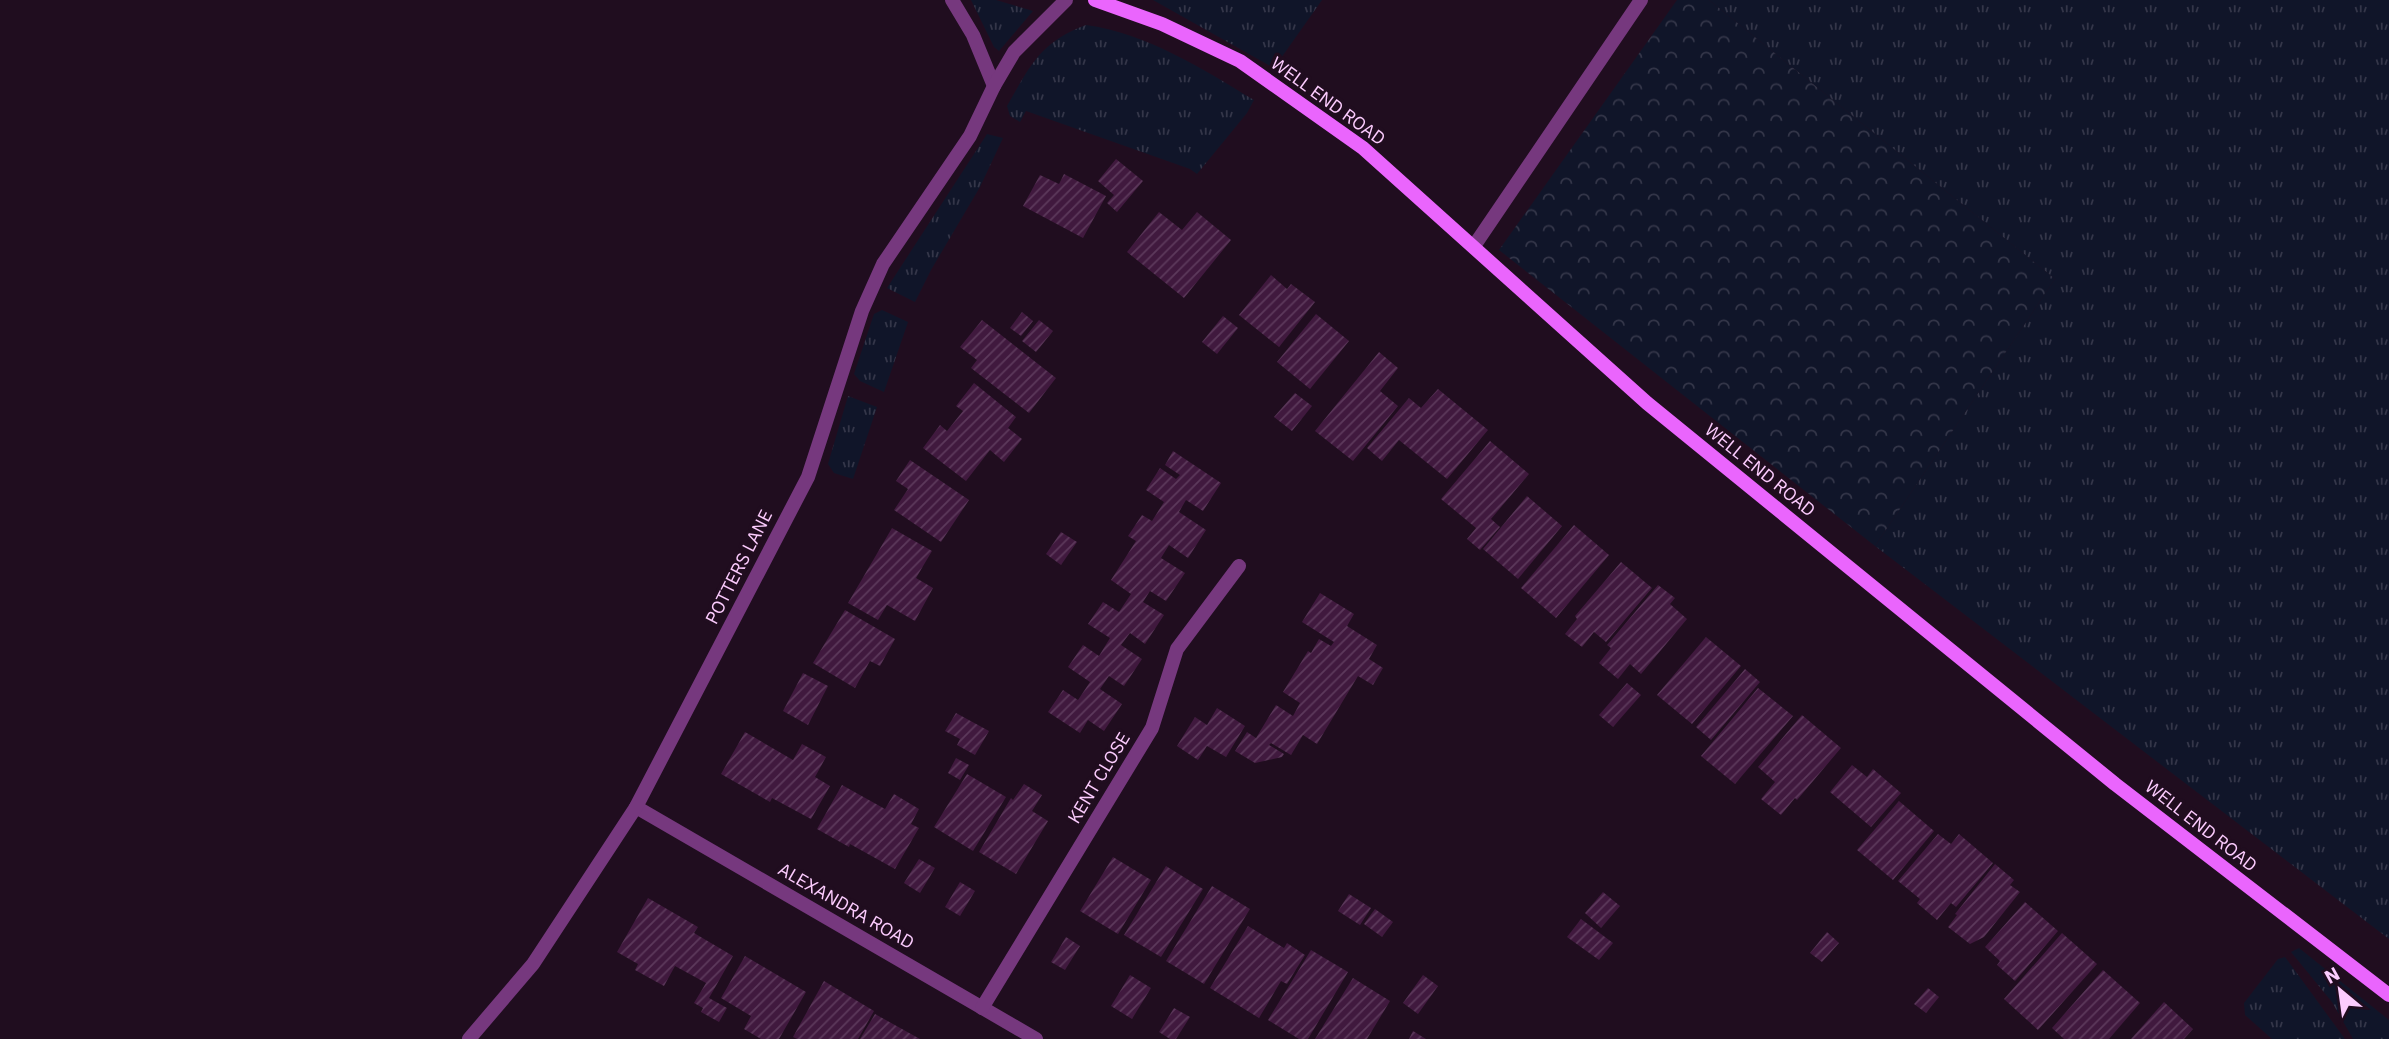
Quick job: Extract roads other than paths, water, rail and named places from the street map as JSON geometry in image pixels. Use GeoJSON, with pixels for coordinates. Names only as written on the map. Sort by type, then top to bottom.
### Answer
{"type":"FeatureCollection","features":[{"type":"Feature","properties":{"kind":"street"},"geometry":{"type":"LineString","coordinates":[[952,0],[973,36],[994,86]]}},
{"type":"Feature","properties":{"kind":"street","name":"POTTERS LANE"},"geometry":{"type":"LineString","coordinates":[[468,1039],[533,964],[636,807],[808,477],[862,311],[883,264],[970,136],[1014,52],[1066,0]]}},
{"type":"Feature","properties":{"kind":"street","name":"WELL END ROAD"},"geometry":{"type":"LineString","coordinates":[[1095,0],[1162,24],[1240,61],[1363,148],[1647,403],[2115,784],[2389,995]]}},
{"type":"Feature","properties":{"kind":"street"},"geometry":{"type":"LineString","coordinates":[[1475,246],[1641,0]]}},
{"type":"Feature","properties":{"kind":"street","name":"KENT CLOSE"},"geometry":{"type":"LineString","coordinates":[[982,1008],[1152,728],[1177,649],[1239,566]]}},
{"type":"Feature","properties":{"kind":"street","name":"ALEXANDRA ROAD"},"geometry":{"type":"LineString","coordinates":[[636,807],[1035,1039]]}}]}
